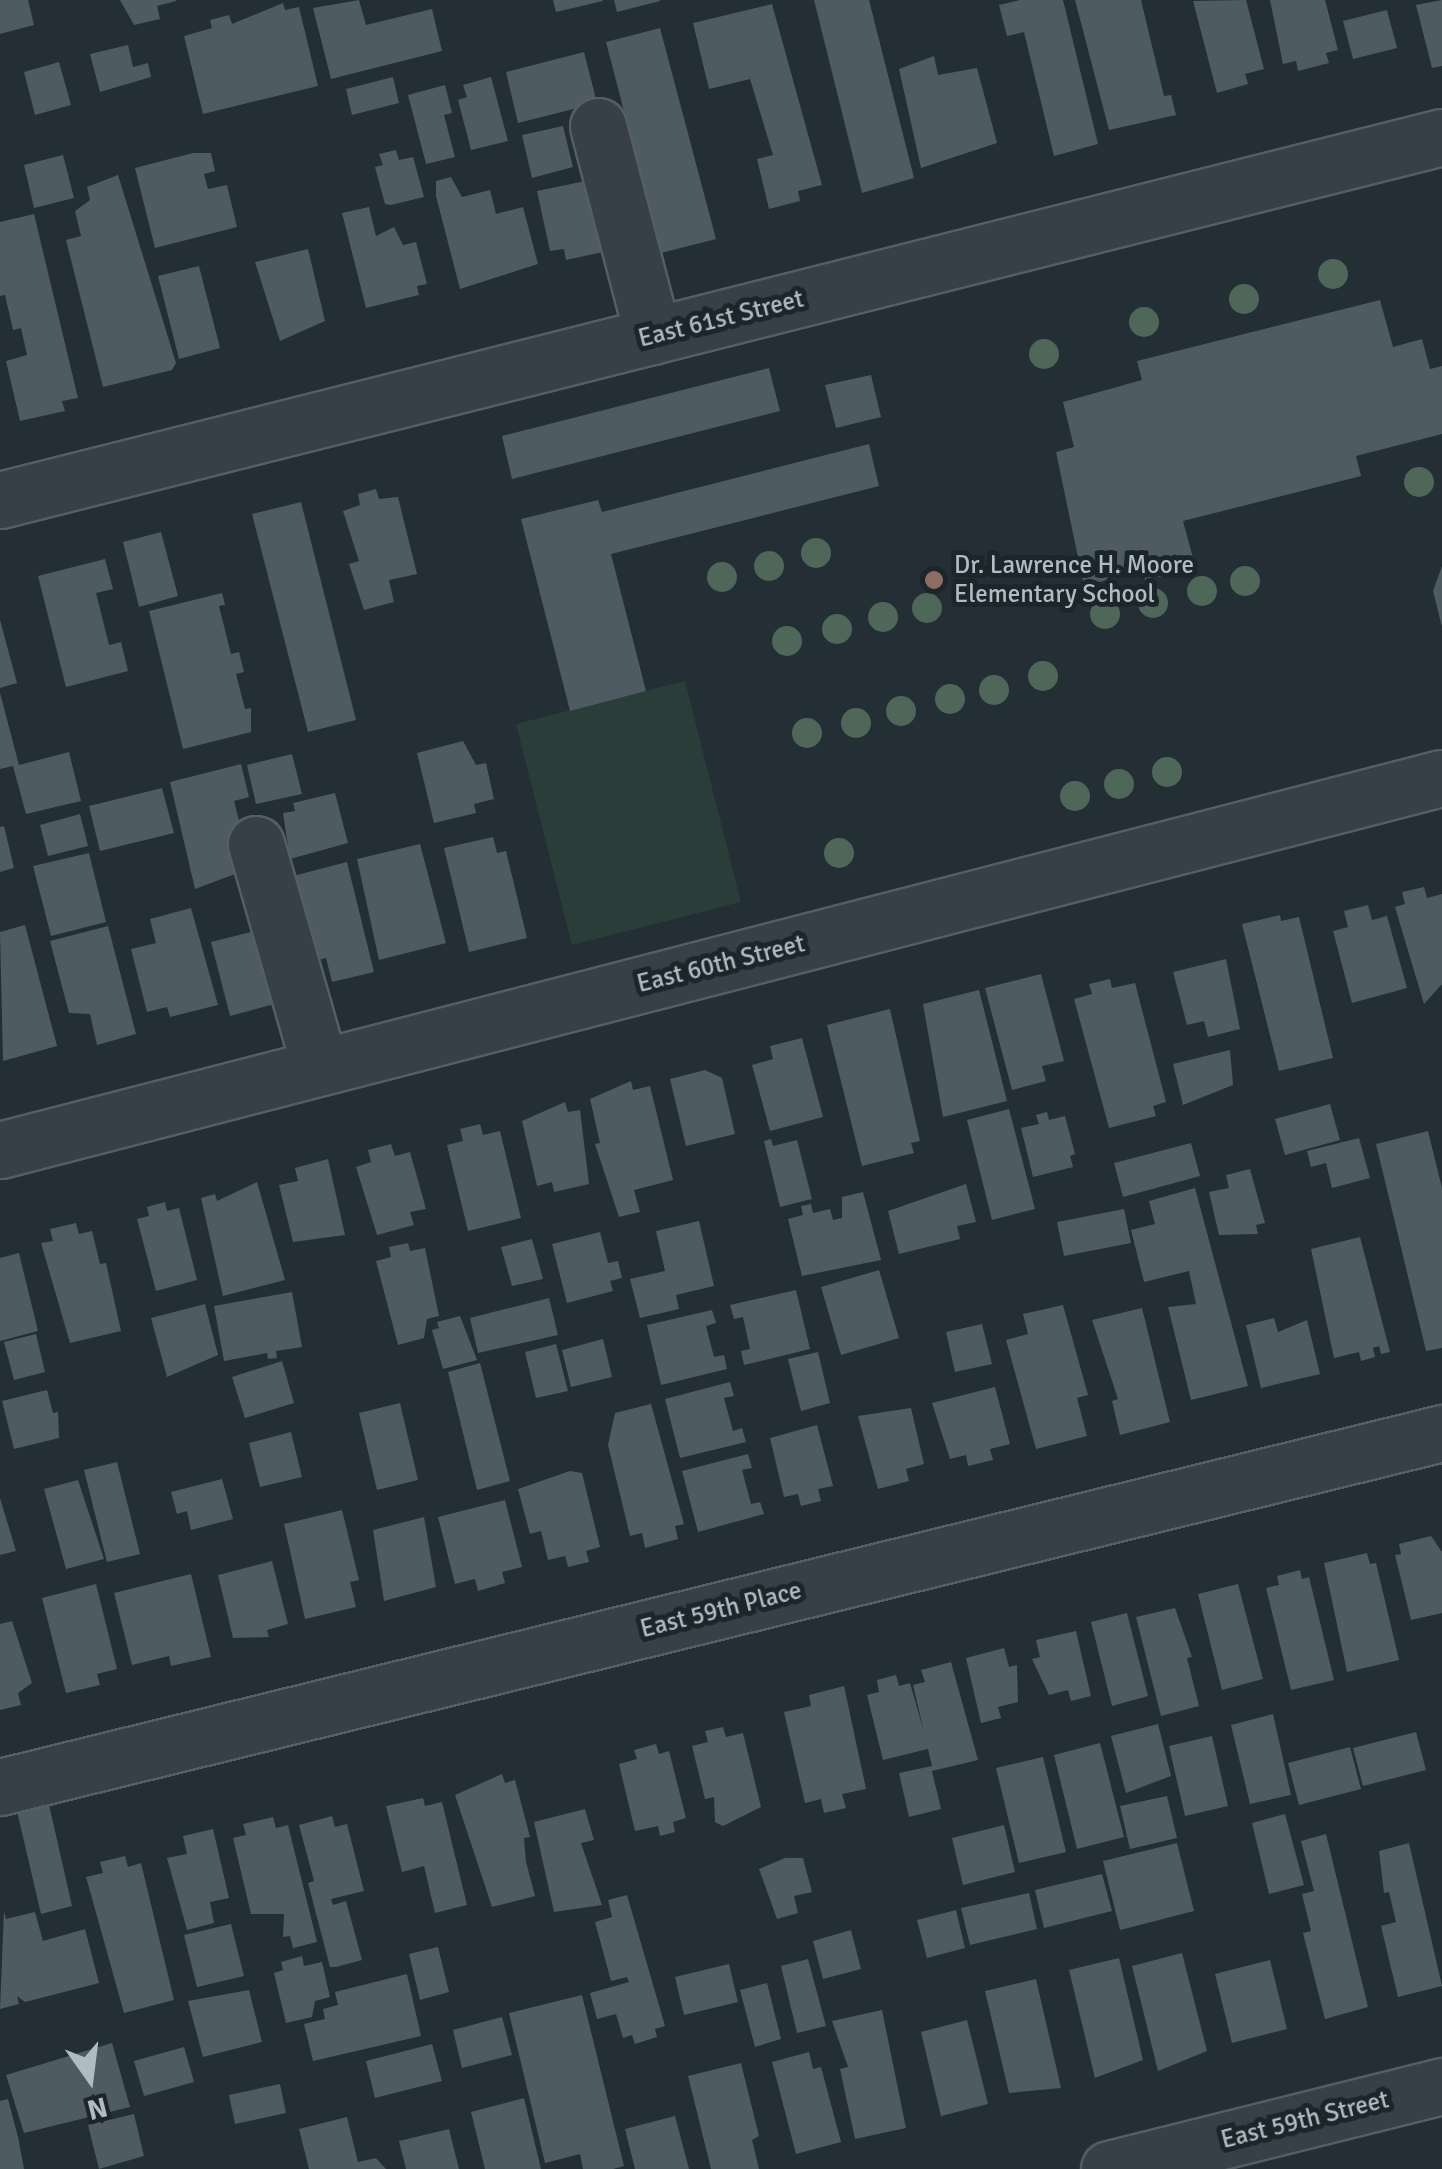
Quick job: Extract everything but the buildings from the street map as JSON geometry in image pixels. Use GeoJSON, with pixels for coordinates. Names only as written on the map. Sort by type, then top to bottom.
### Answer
{"type":"FeatureCollection","features":[{"type":"Feature","properties":{"kind":"street"},"geometry":{"type":"LineString","coordinates":[[598,126],[653,336]]}},
{"type":"Feature","properties":{"kind":"street","name":"East 61st Street"},"geometry":{"type":"LineString","coordinates":[[0,500],[1442,137]]}},
{"type":"Feature","properties":{"kind":"street","name":"East 60th Street"},"geometry":{"type":"LineString","coordinates":[[0,1150],[1442,778]]}},
{"type":"Feature","properties":{"kind":"street"},"geometry":{"type":"LineString","coordinates":[[256,844],[320,1067]]}},
{"type":"Feature","properties":{"kind":"street","name":"East 59th Place"},"geometry":{"type":"LineString","coordinates":[[0,1787],[1442,1433]]}},
{"type":"Feature","properties":{"kind":"street","name":"East 59th Street"},"geometry":{"type":"LineString","coordinates":[[1109,2169],[1442,2086]]}},
{"type":"Feature","properties":{"kind":"green space"},"geometry":{"type":"Polygon","coordinates":[[[685,681],[741,902],[572,945],[516,724],[685,681]]]}},
{"type":"Feature","properties":{"kind":"place","name":"Dr. Lawrence H. Moore Elementary School"},"geometry":{"type":"Point","coordinates":[934,580]}}]}
